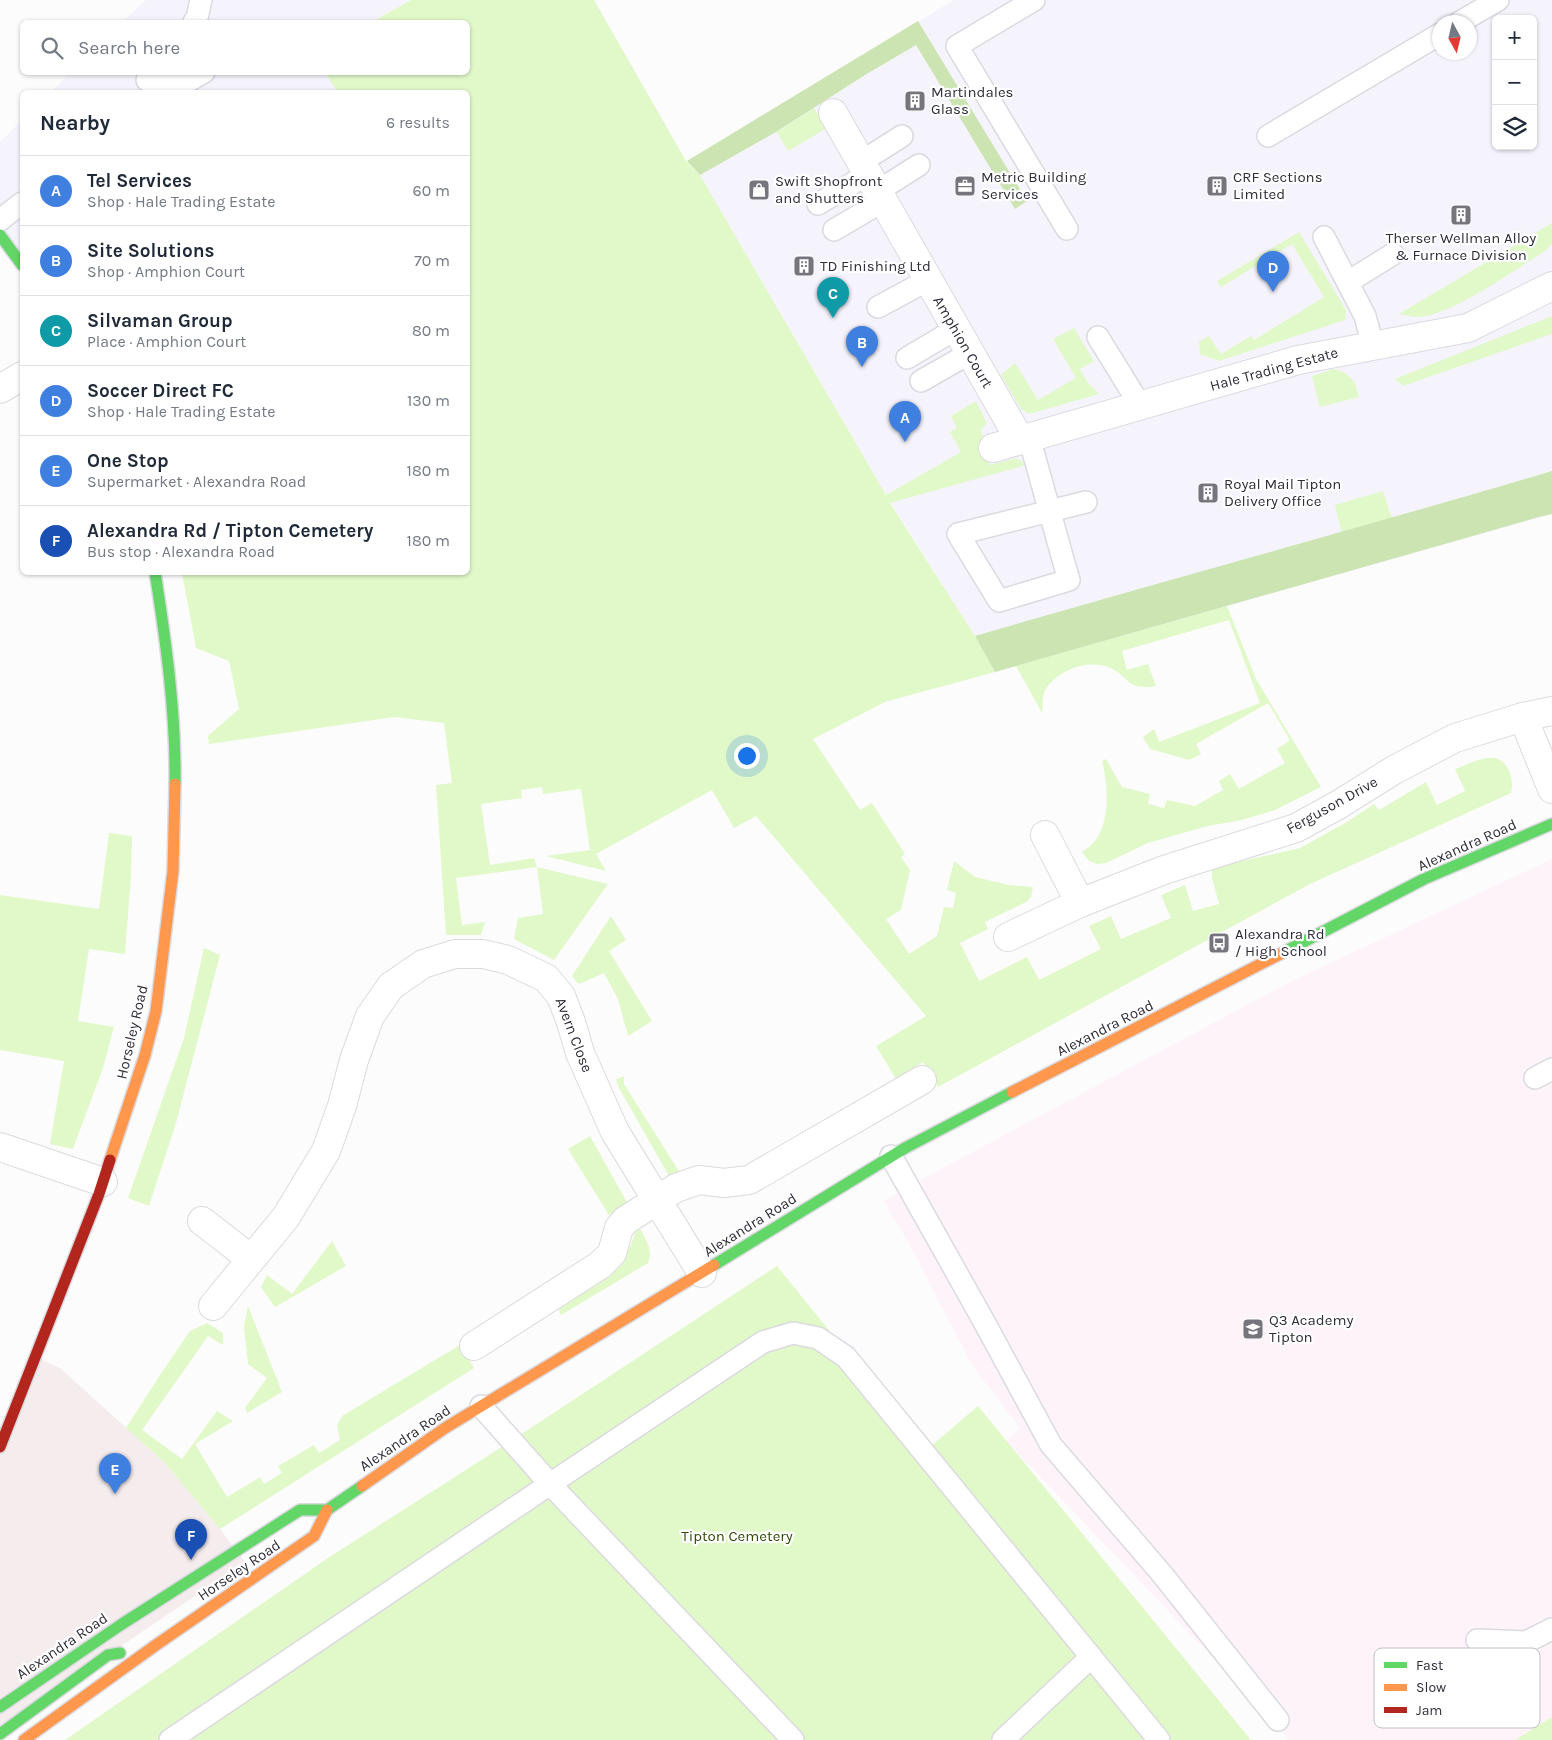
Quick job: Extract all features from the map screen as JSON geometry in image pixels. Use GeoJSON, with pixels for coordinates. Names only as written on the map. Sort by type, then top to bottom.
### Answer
{"type":"FeatureCollection","features":[{"type":"Feature","properties":{"kind":"main road"},"geometry":{"type":"LineString","coordinates":[[0,235],[20,263]]}},
{"type":"Feature","properties":{"kind":"main road","name":"Horseley Road"},"geometry":{"type":"LineString","coordinates":[[0,1447],[103,1182],[145,1055],[156,1011],[172,871],[175,757],[166,639],[155,575]]}},
{"type":"Feature","properties":{"kind":"main road","name":"Alexandra Road"},"geometry":{"type":"LineString","coordinates":[[0,1707],[122,1624],[300,1510],[327,1510],[445,1428],[891,1156],[1424,879],[1552,824]]}},
{"type":"Feature","properties":{"kind":"main road","name":"Horseley Road"},"geometry":{"type":"LineString","coordinates":[[24,1740],[156,1645],[314,1536],[327,1510]]}},
{"type":"Feature","properties":{"kind":"main road","name":"Horseley Road"},"geometry":{"type":"LineString","coordinates":[[4,1731],[108,1655],[156,1645]]}},
{"type":"Feature","properties":{"kind":"main road"},"geometry":{"type":"LineString","coordinates":[[0,1718],[4,1731],[11,1733],[11,1740]]}},
{"type":"Feature","properties":{"kind":"street","name":"Amphion Court"},"geometry":{"type":"LineString","coordinates":[[833,112],[970,353],[1024,439]]}},
{"type":"Feature","properties":{"kind":"street","name":"Hale Trading Estate"},"geometry":{"type":"LineString","coordinates":[[993,448],[1298,360],[1468,328],[1552,286]]}},
{"type":"Feature","properties":{"kind":"street"},"geometry":{"type":"LineString","coordinates":[[0,389],[20,377]]}},
{"type":"Feature","properties":{"kind":"street","name":"Ferguson Drive"},"geometry":{"type":"LineString","coordinates":[[1008,937],[1080,902],[1164,870],[1296,828],[1338,805],[1394,770],[1456,738],[1523,717],[1552,711]]}},
{"type":"Feature","properties":{"kind":"street"},"geometry":{"type":"LineString","coordinates":[[1523,717],[1552,789]]}},
{"type":"Feature","properties":{"kind":"street"},"geometry":{"type":"LineString","coordinates":[[1044,835],[1080,902]]}},
{"type":"Feature","properties":{"kind":"street","name":"Avern Close"},"geometry":{"type":"LineString","coordinates":[[213,1306],[286,1217],[326,1150],[370,1016],[391,986],[423,964],[455,954],[483,954],[508,960],[546,978],[561,996],[580,1053],[615,1132],[702,1273]]}},
{"type":"Feature","properties":{"kind":"street"},"geometry":{"type":"LineString","coordinates":[[474,1346],[600,1264],[612,1253],[619,1228],[626,1220],[676,1188],[699,1180],[724,1183],[749,1180],[922,1080]]}},
{"type":"Feature","properties":{"kind":"street"},"geometry":{"type":"LineString","coordinates":[[0,1147],[103,1182]]}},
{"type":"Feature","properties":{"kind":"street"},"geometry":{"type":"LineString","coordinates":[[202,1221],[252,1259]]}},
{"type":"Feature","properties":{"kind":"lane"},"geometry":{"type":"LineString","coordinates":[[196,20],[201,0]]}},
{"type":"Feature","properties":{"kind":"lane"},"geometry":{"type":"LineString","coordinates":[[1034,0],[957,46],[1067,229]]}},
{"type":"Feature","properties":{"kind":"lane"},"geometry":{"type":"LineString","coordinates":[[1472,15],[1498,0]]}},
{"type":"Feature","properties":{"kind":"lane"},"geometry":{"type":"LineString","coordinates":[[1268,136],[1432,39]]}},
{"type":"Feature","properties":{"kind":"lane"},"geometry":{"type":"LineString","coordinates":[[145,82],[190,80],[199,75]]}},
{"type":"Feature","properties":{"kind":"lane"},"geometry":{"type":"LineString","coordinates":[[834,230],[872,182],[902,136]]}},
{"type":"Feature","properties":{"kind":"lane"},"geometry":{"type":"LineString","coordinates":[[818,204],[919,165]]}},
{"type":"Feature","properties":{"kind":"lane"},"geometry":{"type":"LineString","coordinates":[[0,220],[20,205]]}},
{"type":"Feature","properties":{"kind":"lane"},"geometry":{"type":"LineString","coordinates":[[1324,237],[1365,316],[1373,346]]}},
{"type":"Feature","properties":{"kind":"lane"},"geometry":{"type":"LineString","coordinates":[[1348,282],[1393,254]]}},
{"type":"Feature","properties":{"kind":"lane"},"geometry":{"type":"LineString","coordinates":[[878,308],[928,280]]}},
{"type":"Feature","properties":{"kind":"lane"},"geometry":{"type":"LineString","coordinates":[[907,358],[956,329]]}},
{"type":"Feature","properties":{"kind":"lane"},"geometry":{"type":"LineString","coordinates":[[1098,337],[1140,405]]}},
{"type":"Feature","properties":{"kind":"lane"},"geometry":{"type":"LineString","coordinates":[[921,381],[970,353]]}},
{"type":"Feature","properties":{"kind":"lane"},"geometry":{"type":"LineString","coordinates":[[1024,439],[1049,512],[1069,580],[999,601],[958,534],[1049,512],[1086,502]]}},
{"type":"Feature","properties":{"kind":"lane"},"geometry":{"type":"LineString","coordinates":[[891,1156],[978,1310],[1051,1445],[1162,1574],[1278,1720]]}},
{"type":"Feature","properties":{"kind":"lane"},"geometry":{"type":"LineString","coordinates":[[170,1740],[763,1342],[794,1333],[818,1338],[846,1357],[1159,1740]]}},
{"type":"Feature","properties":{"kind":"lane"},"geometry":{"type":"LineString","coordinates":[[481,1406],[550,1484],[793,1740]]}},
{"type":"Feature","properties":{"kind":"lane"},"geometry":{"type":"LineString","coordinates":[[1478,1640],[1526,1642],[1552,1629]]}},
{"type":"Feature","properties":{"kind":"lane"},"geometry":{"type":"LineString","coordinates":[[1003,1740],[1091,1656]]}},
{"type":"Feature","properties":{"kind":"shaded area"},"geometry":{"type":"Polygon","coordinates":[[[146,0],[411,0],[376,20],[124,20],[146,0]]]}},
{"type":"Feature","properties":{"kind":"shaded area"},"geometry":{"type":"Polygon","coordinates":[[[954,0],[1552,0],[1552,514],[995,672],[975,636],[886,495],[700,175],[687,161],[954,0]]]}},
{"type":"Feature","properties":{"kind":"shaded area"},"geometry":{"type":"Polygon","coordinates":[[[68,75],[326,75],[336,90],[53,90],[68,75]]]}},
{"type":"Feature","properties":{"kind":"shaded area"},"geometry":{"type":"Polygon","coordinates":[[[20,122],[20,262],[0,235],[0,142],[20,122]]]}},
{"type":"Feature","properties":{"kind":"shaded area","name":"Q3 Academy Tipton"},"geometry":{"type":"Polygon","coordinates":[[[1552,859],[1552,1740],[1288,1740],[1278,1726],[1006,1441],[1020,1428],[972,1365],[913,1251],[884,1201],[1290,982],[1552,859]]]}},
{"type":"Feature","properties":{"kind":"shaded area"},"geometry":{"type":"Polygon","coordinates":[[[35,1357],[60,1368],[164,1462],[245,1562],[108,1655],[0,1733],[0,1447],[35,1357]]]}},
{"type":"Feature","properties":{"kind":"green space"},"geometry":{"type":"Polygon","coordinates":[[[411,0],[594,0],[686,161],[700,175],[886,495],[961,452],[950,432],[957,428],[951,416],[976,401],[987,423],[981,430],[990,465],[1017,458],[1026,465],[890,503],[975,636],[995,672],[885,702],[813,739],[860,810],[872,803],[905,854],[901,857],[910,870],[901,910],[886,919],[909,954],[937,936],[944,907],[953,908],[956,893],[947,890],[954,861],[975,877],[1009,885],[1033,887],[1031,897],[1026,902],[985,922],[988,929],[960,943],[979,981],[1027,957],[1039,980],[1101,949],[1089,926],[1111,916],[1121,939],[1171,918],[1161,895],[1185,885],[1193,911],[1219,904],[1212,878],[1212,868],[1300,848],[1347,822],[1374,804],[1379,810],[1426,782],[1437,805],[1465,791],[1455,769],[1469,763],[1484,758],[1497,759],[1503,762],[1511,778],[1511,793],[1310,884],[938,1087],[923,1062],[896,1079],[876,1046],[926,1016],[756,816],[734,828],[712,790],[596,854],[606,871],[546,856],[590,850],[581,789],[543,794],[542,787],[521,790],[522,798],[481,804],[490,865],[534,858],[537,867],[456,878],[462,925],[485,922],[481,935],[446,935],[436,785],[452,783],[444,723],[394,717],[209,744],[208,736],[239,709],[229,661],[196,648],[182,575],[470,575],[470,90],[336,90],[326,75],[470,75],[470,20],[376,20],[411,0]]]}},
{"type":"Feature","properties":{"kind":"green space"},"geometry":{"type":"Polygon","coordinates":[[[918,21],[1027,201],[1015,209],[916,45],[776,132],[700,175],[687,161],[918,21]]]}},
{"type":"Feature","properties":{"kind":"green space"},"geometry":{"type":"Polygon","coordinates":[[[814,108],[827,128],[788,151],[777,132],[814,108]]]}},
{"type":"Feature","properties":{"kind":"green space"},"geometry":{"type":"Polygon","coordinates":[[[1552,223],[1552,244],[1545,251],[1483,290],[1448,309],[1432,315],[1418,317],[1399,314],[1552,223]]]}},
{"type":"Feature","properties":{"kind":"green space"},"geometry":{"type":"Polygon","coordinates":[[[1299,232],[1346,310],[1345,320],[1219,361],[1200,354],[1199,342],[1209,336],[1221,354],[1251,336],[1254,340],[1324,297],[1292,244],[1221,287],[1217,281],[1299,232]]]}},
{"type":"Feature","properties":{"kind":"green space"},"geometry":{"type":"Polygon","coordinates":[[[1552,316],[1552,334],[1403,386],[1395,379],[1552,316]]]}},
{"type":"Feature","properties":{"kind":"green space"},"geometry":{"type":"Polygon","coordinates":[[[1074,328],[1094,361],[1080,369],[1088,383],[1099,394],[1029,414],[1021,409],[1001,375],[1015,363],[1038,400],[1076,378],[1053,339],[1074,328]]]}},
{"type":"Feature","properties":{"kind":"green space"},"geometry":{"type":"Polygon","coordinates":[[[1334,369],[1351,378],[1356,386],[1359,397],[1320,407],[1312,376],[1334,369]]]}},
{"type":"Feature","properties":{"kind":"green space"},"geometry":{"type":"Polygon","coordinates":[[[1552,471],[1552,514],[995,672],[975,636],[1408,513],[1552,471]]]}},
{"type":"Feature","properties":{"kind":"green space"},"geometry":{"type":"Polygon","coordinates":[[[1383,491],[1392,518],[1342,533],[1335,505],[1383,491]]]}},
{"type":"Feature","properties":{"kind":"green space"},"geometry":{"type":"Polygon","coordinates":[[[1227,606],[1256,679],[1321,787],[1275,810],[1148,843],[1106,863],[1097,864],[1089,861],[1082,852],[1093,843],[1103,824],[1106,813],[1107,792],[1102,761],[1106,759],[1122,787],[1150,794],[1148,804],[1164,808],[1167,800],[1195,806],[1223,790],[1219,781],[1230,774],[1239,789],[1285,763],[1277,749],[1290,740],[1268,703],[1196,744],[1201,754],[1189,760],[1150,749],[1143,737],[1154,729],[1159,742],[1260,703],[1229,620],[1122,651],[1127,670],[1148,664],[1156,686],[1133,685],[1121,674],[1108,667],[1099,665],[1080,666],[1062,673],[1048,686],[1043,695],[1042,713],[1016,666],[1227,606]]]}},
{"type":"Feature","properties":{"kind":"green space"},"geometry":{"type":"Polygon","coordinates":[[[109,833],[132,836],[125,954],[89,949],[78,1021],[114,1027],[103,1068],[73,1149],[50,1144],[64,1061],[0,1050],[0,895],[99,909],[109,833]]]}},
{"type":"Feature","properties":{"kind":"green space"},"geometry":{"type":"Polygon","coordinates":[[[537,867],[608,884],[554,960],[514,939],[518,918],[543,914],[537,867]]]}},
{"type":"Feature","properties":{"kind":"green space"},"geometry":{"type":"Polygon","coordinates":[[[611,916],[626,940],[609,951],[652,1021],[628,1036],[618,999],[604,973],[579,984],[572,976],[611,916]]]}},
{"type":"Feature","properties":{"kind":"green space"},"geometry":{"type":"Polygon","coordinates":[[[204,948],[220,955],[176,1123],[149,1206],[128,1198],[184,1038],[204,948]]]}},
{"type":"Feature","properties":{"kind":"green space"},"geometry":{"type":"Polygon","coordinates":[[[624,1076],[624,1084],[680,1173],[669,1176],[619,1088],[616,1079],[624,1076]]]}},
{"type":"Feature","properties":{"kind":"green space"},"geometry":{"type":"Polygon","coordinates":[[[590,1136],[628,1204],[609,1215],[568,1149],[590,1136]]]}},
{"type":"Feature","properties":{"kind":"green space"},"geometry":{"type":"Polygon","coordinates":[[[638,1225],[649,1248],[650,1258],[648,1263],[561,1315],[557,1305],[620,1262],[630,1247],[638,1225]]]}},
{"type":"Feature","properties":{"kind":"green space"},"geometry":{"type":"Polygon","coordinates":[[[332,1241],[346,1266],[275,1307],[261,1287],[267,1275],[292,1294],[332,1241]]]}},
{"type":"Feature","properties":{"kind":"green space","name":"Tipton Cemetery"},"geometry":{"type":"Polygon","coordinates":[[[777,1266],[836,1339],[930,1447],[978,1406],[1251,1740],[65,1740],[328,1558],[511,1441],[777,1266]]]}},
{"type":"Feature","properties":{"kind":"green space"},"geometry":{"type":"Polygon","coordinates":[[[248,1306],[282,1392],[247,1413],[245,1408],[267,1378],[248,1364],[244,1327],[248,1306]]]}},
{"type":"Feature","properties":{"kind":"green space"},"geometry":{"type":"Polygon","coordinates":[[[207,1323],[223,1333],[223,1345],[208,1336],[142,1430],[182,1459],[217,1411],[233,1421],[195,1444],[227,1497],[260,1477],[264,1484],[282,1473],[278,1466],[314,1445],[319,1453],[340,1440],[337,1425],[342,1416],[460,1345],[474,1368],[220,1529],[164,1462],[126,1428],[190,1331],[207,1323]]]}},
{"type":"Feature","properties":{"kind":"green space"},"geometry":{"type":"Polygon","coordinates":[[[1552,1717],[1552,1740],[1515,1740],[1534,1728],[1540,1728],[1540,1724],[1552,1717]]]}},
{"type":"Feature","properties":{"kind":"traffic: fast"},"geometry":{"type":"LineString","coordinates":[[0,235],[20,262]]}},
{"type":"Feature","properties":{"kind":"traffic: fast"},"geometry":{"type":"LineString","coordinates":[[155,575],[172,704],[175,784]]}},
{"type":"Feature","properties":{"kind":"traffic: fast"},"geometry":{"type":"LineString","coordinates":[[1284,952],[1424,879],[1552,824]]}},
{"type":"Feature","properties":{"kind":"traffic: fast"},"geometry":{"type":"LineString","coordinates":[[714,1265],[905,1148],[1012,1092]]}},
{"type":"Feature","properties":{"kind":"traffic: fast"},"geometry":{"type":"LineString","coordinates":[[0,1707],[122,1624],[300,1510],[327,1510],[362,1486]]}},
{"type":"Feature","properties":{"kind":"traffic: fast"},"geometry":{"type":"LineString","coordinates":[[0,1734],[108,1655],[120,1653]]}},
{"type":"Feature","properties":{"kind":"traffic: slow"},"geometry":{"type":"LineString","coordinates":[[110,1160],[145,1055],[156,1011],[173,871],[175,784]]}},
{"type":"Feature","properties":{"kind":"traffic: slow"},"geometry":{"type":"LineString","coordinates":[[1012,1092],[1284,952]]}},
{"type":"Feature","properties":{"kind":"traffic: slow"},"geometry":{"type":"LineString","coordinates":[[362,1486],[445,1428],[714,1265]]}},
{"type":"Feature","properties":{"kind":"traffic: slow"},"geometry":{"type":"LineString","coordinates":[[24,1740],[156,1645],[314,1536],[327,1510]]}},
{"type":"Feature","properties":{"kind":"traffic: jam"},"geometry":{"type":"LineString","coordinates":[[0,1447],[99,1194],[110,1160]]}},
{"type":"Feature","properties":{"kind":"place","name":"Martindales Glass"},"geometry":{"type":"Point","coordinates":[915,101]}},
{"type":"Feature","properties":{"kind":"place","name":"Metric Building Services"},"geometry":{"type":"Point","coordinates":[965,186]}},
{"type":"Feature","properties":{"kind":"place","name":"CRF Sections Limited"},"geometry":{"type":"Point","coordinates":[1217,186]}},
{"type":"Feature","properties":{"kind":"place","name":"Swift Shopfront and Shutters"},"geometry":{"type":"Point","coordinates":[759,190]}},
{"type":"Feature","properties":{"kind":"place","name":"Therser Wellman Alloy & Furnace Division"},"geometry":{"type":"Point","coordinates":[1461,215]}},
{"type":"Feature","properties":{"kind":"place","name":"TD Finishing Ltd"},"geometry":{"type":"Point","coordinates":[804,266]}},
{"type":"Feature","properties":{"kind":"place","name":"Soccer Direct FC"},"geometry":{"type":"Point","coordinates":[1273,292]}},
{"type":"Feature","properties":{"kind":"place","name":"Silvaman Group"},"geometry":{"type":"Point","coordinates":[833,318]}},
{"type":"Feature","properties":{"kind":"place","name":"Site Solutions"},"geometry":{"type":"Point","coordinates":[862,367]}},
{"type":"Feature","properties":{"kind":"place","name":"Tel Services"},"geometry":{"type":"Point","coordinates":[905,442]}},
{"type":"Feature","properties":{"kind":"place","name":"Royal Mail Tipton Delivery Office"},"geometry":{"type":"Point","coordinates":[1208,493]}},
{"type":"Feature","properties":{"kind":"place","name":"Alexandra Rd / High School"},"geometry":{"type":"Point","coordinates":[1219,943]}},
{"type":"Feature","properties":{"kind":"place","name":"Q3 Academy Tipton"},"geometry":{"type":"Point","coordinates":[1253,1329]}},
{"type":"Feature","properties":{"kind":"place","name":"One Stop"},"geometry":{"type":"Point","coordinates":[115,1494]}},
{"type":"Feature","properties":{"kind":"place","name":"Alexandra Rd / Tipton Cemetery"},"geometry":{"type":"Point","coordinates":[191,1560]}}]}
